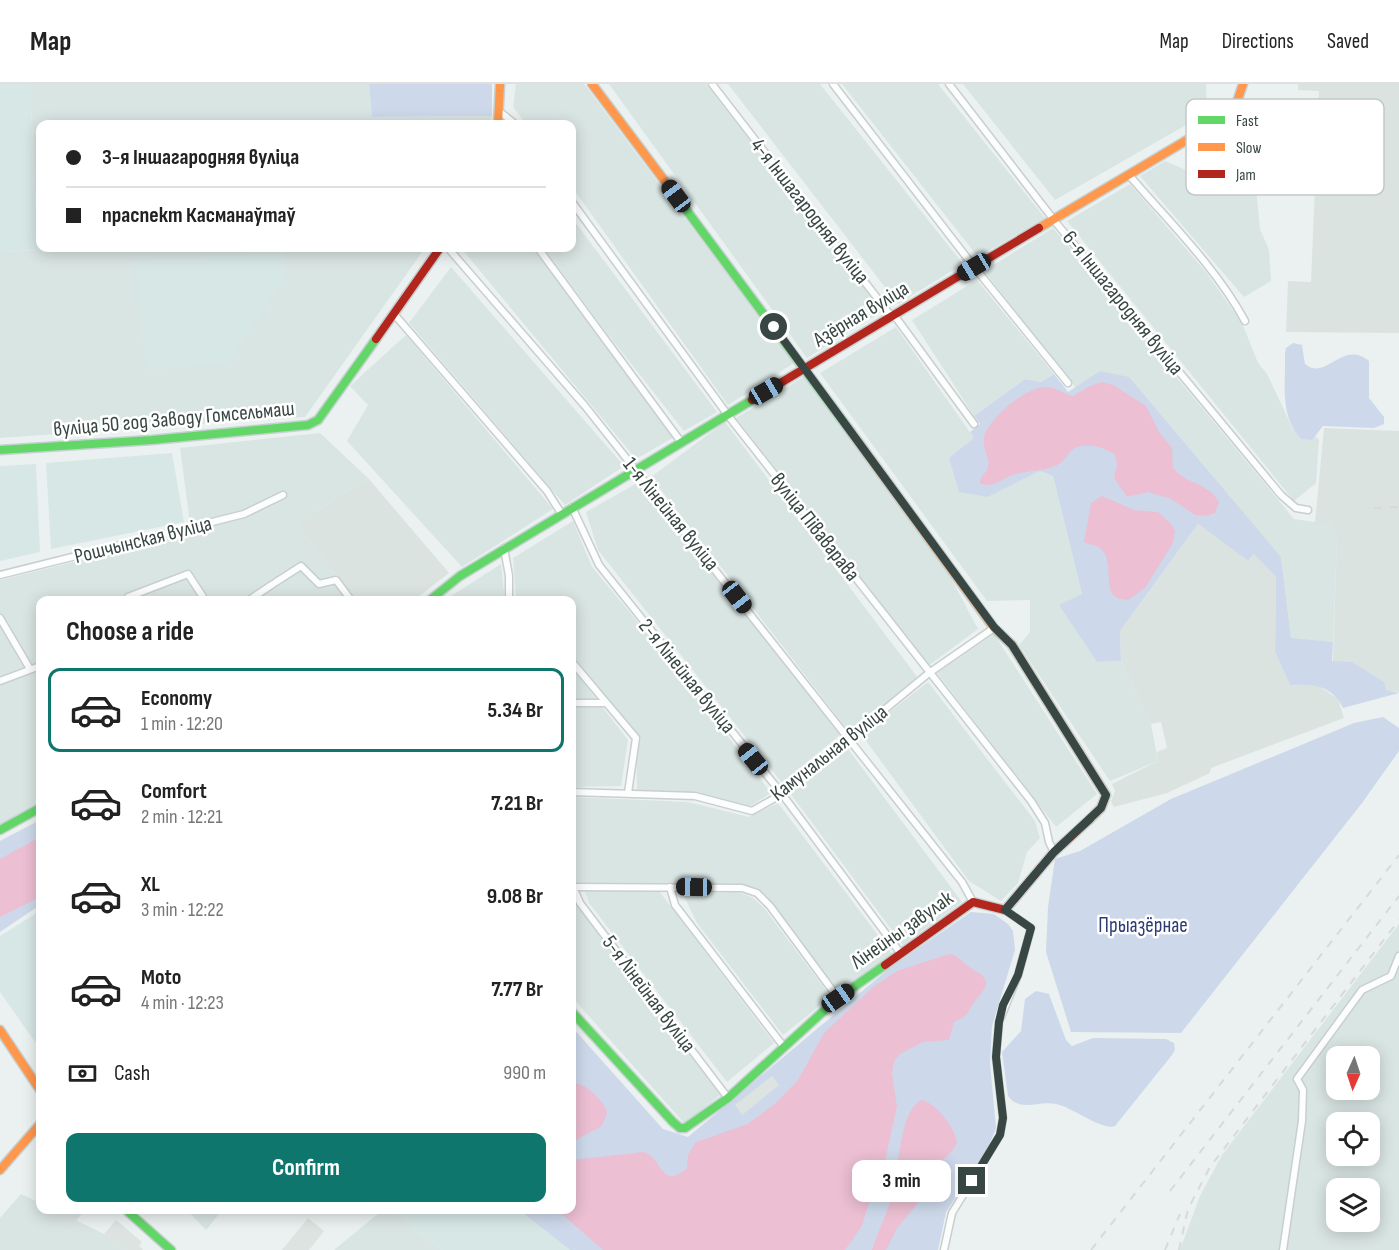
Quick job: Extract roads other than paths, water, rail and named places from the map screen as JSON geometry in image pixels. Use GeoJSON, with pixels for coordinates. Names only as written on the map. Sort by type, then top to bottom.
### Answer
{"type":"FeatureCollection","features":[{"type":"Feature","properties":{"kind":"street"},"geometry":{"type":"LineString","coordinates":[[498,120],[500,84]]}},
{"type":"Feature","properties":{"kind":"street"},"geometry":{"type":"LineString","coordinates":[[592,84],[805,368],[994,627],[1012,645],[1106,795],[1101,808],[1054,852],[1005,910],[1031,928],[1018,975],[1003,1005],[999,1022],[996,1057],[1002,1127],[996,1147],[952,1213],[944,1250]]}},
{"type":"Feature","properties":{"kind":"street","name":"4-я Іншагародняя вуліца"},"geometry":{"type":"LineString","coordinates":[[712,84],[974,424]]}},
{"type":"Feature","properties":{"kind":"street"},"geometry":{"type":"LineString","coordinates":[[833,84],[974,267],[1068,383]]}},
{"type":"Feature","properties":{"kind":"street","name":"6-я Іншагародняя вуліца"},"geometry":{"type":"LineString","coordinates":[[949,84],[1054,220],[1281,495],[1296,508],[1308,510]]}},
{"type":"Feature","properties":{"kind":"street"},"geometry":{"type":"LineString","coordinates":[[499,111],[509,120]]}},
{"type":"Feature","properties":{"kind":"street","name":"Азёрная вуліца"},"geometry":{"type":"LineString","coordinates":[[435,596],[460,576],[561,513],[1186,140]]}},
{"type":"Feature","properties":{"kind":"street"},"geometry":{"type":"LineString","coordinates":[[1129,175],[1190,247],[1211,267],[1245,321]]}},
{"type":"Feature","properties":{"kind":"street","name":"вуліца Піваварава"},"geometry":{"type":"LineString","coordinates":[[576,207],[728,414],[929,674],[1031,801],[1045,823],[1049,843],[1054,852]]}},
{"type":"Feature","properties":{"kind":"street","name":"вуліца 50 год Заводу Гомсельмаш"},"geometry":{"type":"LineString","coordinates":[[0,450],[152,440],[308,426],[318,420],[437,252]]}},
{"type":"Feature","properties":{"kind":"street","name":"1-я Лінейная вуліца"},"geometry":{"type":"LineString","coordinates":[[451,252],[585,406],[849,737],[962,882],[973,902]]}},
{"type":"Feature","properties":{"kind":"street"},"geometry":{"type":"LineString","coordinates":[[541,252],[681,442]]}},
{"type":"Feature","properties":{"kind":"street"},"geometry":{"type":"LineString","coordinates":[[394,314],[547,491],[561,513]]}},
{"type":"Feature","properties":{"kind":"street","name":"Рошчынская вуліца"},"geometry":{"type":"LineString","coordinates":[[0,575],[244,514],[283,495]]}},
{"type":"Feature","properties":{"kind":"street","name":"2-я Лінейная вуліца"},"geometry":{"type":"LineString","coordinates":[[572,507],[599,565],[782,794],[901,954]]}},
{"type":"Feature","properties":{"kind":"street"},"geometry":{"type":"LineString","coordinates":[[504,548],[509,576],[509,596]]}},
{"type":"Feature","properties":{"kind":"street"},"geometry":{"type":"LineString","coordinates":[[255,596],[301,566],[319,584],[336,580],[348,596]]}},
{"type":"Feature","properties":{"kind":"street"},"geometry":{"type":"LineString","coordinates":[[131,596],[188,574],[202,596]]}},
{"type":"Feature","properties":{"kind":"street"},"geometry":{"type":"LineString","coordinates":[[0,618],[30,669]]}},
{"type":"Feature","properties":{"kind":"street","name":"Камунальная вуліца"},"geometry":{"type":"LineString","coordinates":[[576,792],[695,796],[752,811],[782,794],[849,737],[929,674],[994,627]]}},
{"type":"Feature","properties":{"kind":"street"},"geometry":{"type":"LineString","coordinates":[[0,681],[36,667]]}},
{"type":"Feature","properties":{"kind":"street"},"geometry":{"type":"LineString","coordinates":[[576,667],[604,703],[636,738],[628,793]]}},
{"type":"Feature","properties":{"kind":"street"},"geometry":{"type":"LineString","coordinates":[[576,703],[604,703]]}},
{"type":"Feature","properties":{"kind":"street"},"geometry":{"type":"LineString","coordinates":[[0,830],[36,810]]}},
{"type":"Feature","properties":{"kind":"street"},"geometry":{"type":"LineString","coordinates":[[576,887],[742,888],[757,893],[770,906],[838,998]]}},
{"type":"Feature","properties":{"kind":"street"},"geometry":{"type":"LineString","coordinates":[[670,887],[675,905],[784,1047]]}},
{"type":"Feature","properties":{"kind":"street","name":"5-я Лінейная вуліца"},"geometry":{"type":"LineString","coordinates":[[576,895],[728,1098]]}},
{"type":"Feature","properties":{"kind":"street","name":"Лінейны завулак"},"geometry":{"type":"LineString","coordinates":[[576,1016],[680,1128],[698,1121],[728,1098],[838,998],[973,902],[1005,910]]}},
{"type":"Feature","properties":{"kind":"street"},"geometry":{"type":"LineString","coordinates":[[1283,1250],[1302,1120],[1303,1090],[1297,1079],[1362,990],[1391,976],[1399,956]]}},
{"type":"Feature","properties":{"kind":"street"},"geometry":{"type":"LineString","coordinates":[[0,1030],[36,1084]]}},
{"type":"Feature","properties":{"kind":"street"},"geometry":{"type":"LineString","coordinates":[[0,1170],[36,1129]]}},
{"type":"Feature","properties":{"kind":"street"},"geometry":{"type":"LineString","coordinates":[[131,1214],[171,1250]]}},
{"type":"Feature","properties":{"kind":"railway"},"geometry":{"type":"LineString","coordinates":[[1374,508],[1399,507]]}},
{"type":"Feature","properties":{"kind":"railway"},"geometry":{"type":"LineString","coordinates":[[1091,1250],[1399,855]]}},
{"type":"Feature","properties":{"kind":"railway"},"geometry":{"type":"LineString","coordinates":[[1170,1191],[1399,896]]}},
{"type":"Feature","properties":{"kind":"railway"},"geometry":{"type":"LineString","coordinates":[[1179,1250],[1188,1209],[1210,1167],[1399,920]]}},
{"type":"Feature","properties":{"kind":"railway"},"geometry":{"type":"LineString","coordinates":[[1165,1250],[1180,1214]]}},
{"type":"Feature","properties":{"kind":"park label","name":"Прыазёрнае"},"geometry":{"type":"Point","coordinates":[1143,925]}}]}
